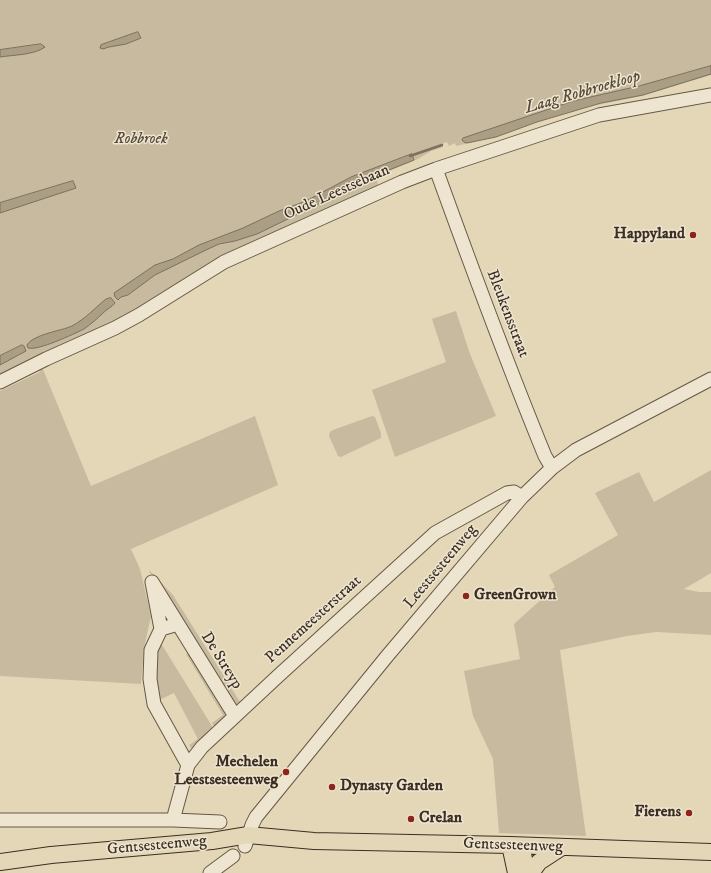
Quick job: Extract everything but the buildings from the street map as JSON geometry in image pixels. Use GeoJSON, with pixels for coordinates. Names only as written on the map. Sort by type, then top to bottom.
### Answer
{"type":"FeatureCollection","features":[{"type":"Feature","properties":{"kind":"main road","name":"Gentsesteenweg"},"geometry":{"type":"LineString","coordinates":[[0,871],[12,863],[242,846],[272,846],[314,841],[515,845],[711,852]]}},
{"type":"Feature","properties":{"kind":"main road"},"geometry":{"type":"LineString","coordinates":[[515,845],[516,873]]}},
{"type":"Feature","properties":{"kind":"main road"},"geometry":{"type":"LineString","coordinates":[[515,845],[526,863],[526,873]]}},
{"type":"Feature","properties":{"kind":"main road"},"geometry":{"type":"LineString","coordinates":[[531,873],[539,862],[562,847]]}},
{"type":"Feature","properties":{"kind":"street","name":"Oude Leestsebaan"},"geometry":{"type":"LineString","coordinates":[[0,382],[139,315],[224,262],[396,184],[436,169],[599,115],[711,95]]}},
{"type":"Feature","properties":{"kind":"street","name":"Bleukensstraat"},"geometry":{"type":"LineString","coordinates":[[436,169],[504,353],[545,456],[552,468]]}},
{"type":"Feature","properties":{"kind":"street","name":"Leestsesteenweg"},"geometry":{"type":"LineString","coordinates":[[242,846],[256,817],[379,667],[522,497],[552,468],[576,450],[711,380]]}},
{"type":"Feature","properties":{"kind":"street","name":"Pennemeesterstraat"},"geometry":{"type":"LineString","coordinates":[[173,820],[188,765],[202,747],[235,716],[435,533],[507,493],[514,492],[522,497]]}},
{"type":"Feature","properties":{"kind":"street","name":"De Streyp"},"geometry":{"type":"LineString","coordinates":[[178,624],[161,629],[152,582],[235,716]]}},
{"type":"Feature","properties":{"kind":"street"},"geometry":{"type":"LineString","coordinates":[[161,629],[151,650],[150,679],[154,704],[188,765]]}},
{"type":"Feature","properties":{"kind":"street","name":"Gentsesteenweg"},"geometry":{"type":"LineString","coordinates":[[0,820],[173,820],[220,822]]}},
{"type":"Feature","properties":{"kind":"street"},"geometry":{"type":"LineString","coordinates":[[210,873],[242,846]]}},
{"type":"Feature","properties":{"kind":"green space","name":"Robbroek"},"geometry":{"type":"Polygon","coordinates":[[[0,0],[711,0],[711,75],[642,96],[592,106],[537,122],[496,137],[456,146],[455,143],[449,146],[447,142],[442,144],[443,147],[377,176],[378,189],[132,313],[64,343],[0,376],[0,0]]]}},
{"type":"Feature","properties":{"kind":"green space"},"geometry":{"type":"Polygon","coordinates":[[[456,311],[470,354],[496,416],[395,457],[372,390],[446,362],[432,319],[456,311]]]}},
{"type":"Feature","properties":{"kind":"green space"},"geometry":{"type":"Polygon","coordinates":[[[42,367],[91,486],[255,416],[278,485],[131,549],[140,569],[151,616],[144,648],[141,684],[0,676],[0,391],[40,372],[38,369],[42,367]]]}},
{"type":"Feature","properties":{"kind":"green space"},"geometry":{"type":"Polygon","coordinates":[[[372,416],[375,417],[381,433],[381,438],[341,457],[338,456],[329,436],[330,432],[372,416]]]}},
{"type":"Feature","properties":{"kind":"green space"},"geometry":{"type":"Polygon","coordinates":[[[711,470],[711,573],[684,589],[699,592],[711,592],[711,635],[656,632],[627,636],[560,650],[586,836],[499,833],[493,759],[473,716],[464,671],[520,659],[514,624],[555,587],[549,575],[618,535],[595,493],[639,472],[654,502],[711,470]]]}},
{"type":"Feature","properties":{"kind":"green space"},"geometry":{"type":"Polygon","coordinates":[[[149,570],[173,595],[242,705],[236,706],[149,570]]]}},
{"type":"Feature","properties":{"kind":"green space"},"geometry":{"type":"Polygon","coordinates":[[[159,640],[215,731],[193,751],[189,745],[198,739],[174,693],[157,701],[153,681],[159,640]]]}},
{"type":"Feature","properties":{"kind":"green space"},"geometry":{"type":"Polygon","coordinates":[[[191,651],[228,714],[216,729],[212,723],[223,715],[186,654],[191,651]]]}},
{"type":"Feature","properties":{"kind":"shaded area"},"geometry":{"type":"Polygon","coordinates":[[[138,32],[141,38],[126,44],[103,49],[100,48],[101,45],[138,32]]]}},
{"type":"Feature","properties":{"kind":"shaded area"},"geometry":{"type":"Polygon","coordinates":[[[41,44],[45,47],[35,52],[0,57],[0,50],[41,44]]]}},
{"type":"Feature","properties":{"kind":"shaded area"},"geometry":{"type":"Polygon","coordinates":[[[711,66],[711,74],[643,95],[601,103],[537,122],[496,137],[467,143],[462,140],[463,138],[573,101],[639,86],[711,66]]]}},
{"type":"Feature","properties":{"kind":"shaded area"},"geometry":{"type":"Polygon","coordinates":[[[412,154],[414,160],[384,172],[257,234],[219,244],[155,275],[128,295],[121,297],[118,300],[115,297],[114,293],[155,265],[173,259],[199,245],[306,201],[351,177],[412,154]]]}},
{"type":"Feature","properties":{"kind":"shaded area"},"geometry":{"type":"Polygon","coordinates":[[[73,181],[76,188],[0,213],[0,203],[73,181]]]}},
{"type":"Feature","properties":{"kind":"shaded area"},"geometry":{"type":"Polygon","coordinates":[[[111,298],[115,303],[84,329],[47,345],[28,348],[27,345],[30,341],[48,333],[72,326],[86,317],[106,299],[111,298]]]}},
{"type":"Feature","properties":{"kind":"shaded area"},"geometry":{"type":"Polygon","coordinates":[[[22,345],[26,351],[0,365],[0,356],[22,345]]]}},
{"type":"Feature","properties":{"kind":"waterway","name":"Laag Robbroekloop"},"geometry":{"type":"LineString","coordinates":[[410,156],[442,145]]}},
{"type":"Feature","properties":{"kind":"place","name":"Happyland"},"geometry":{"type":"Point","coordinates":[693,235]}},
{"type":"Feature","properties":{"kind":"place","name":"GreenGrown"},"geometry":{"type":"Point","coordinates":[466,596]}},
{"type":"Feature","properties":{"kind":"place","name":"Mechelen Leestsesteenweg"},"geometry":{"type":"Point","coordinates":[286,772]}},
{"type":"Feature","properties":{"kind":"place","name":"Dynasty Garden"},"geometry":{"type":"Point","coordinates":[332,787]}},
{"type":"Feature","properties":{"kind":"place","name":"Fierens"},"geometry":{"type":"Point","coordinates":[689,813]}},
{"type":"Feature","properties":{"kind":"place","name":"Crelan"},"geometry":{"type":"Point","coordinates":[411,819]}}]}
